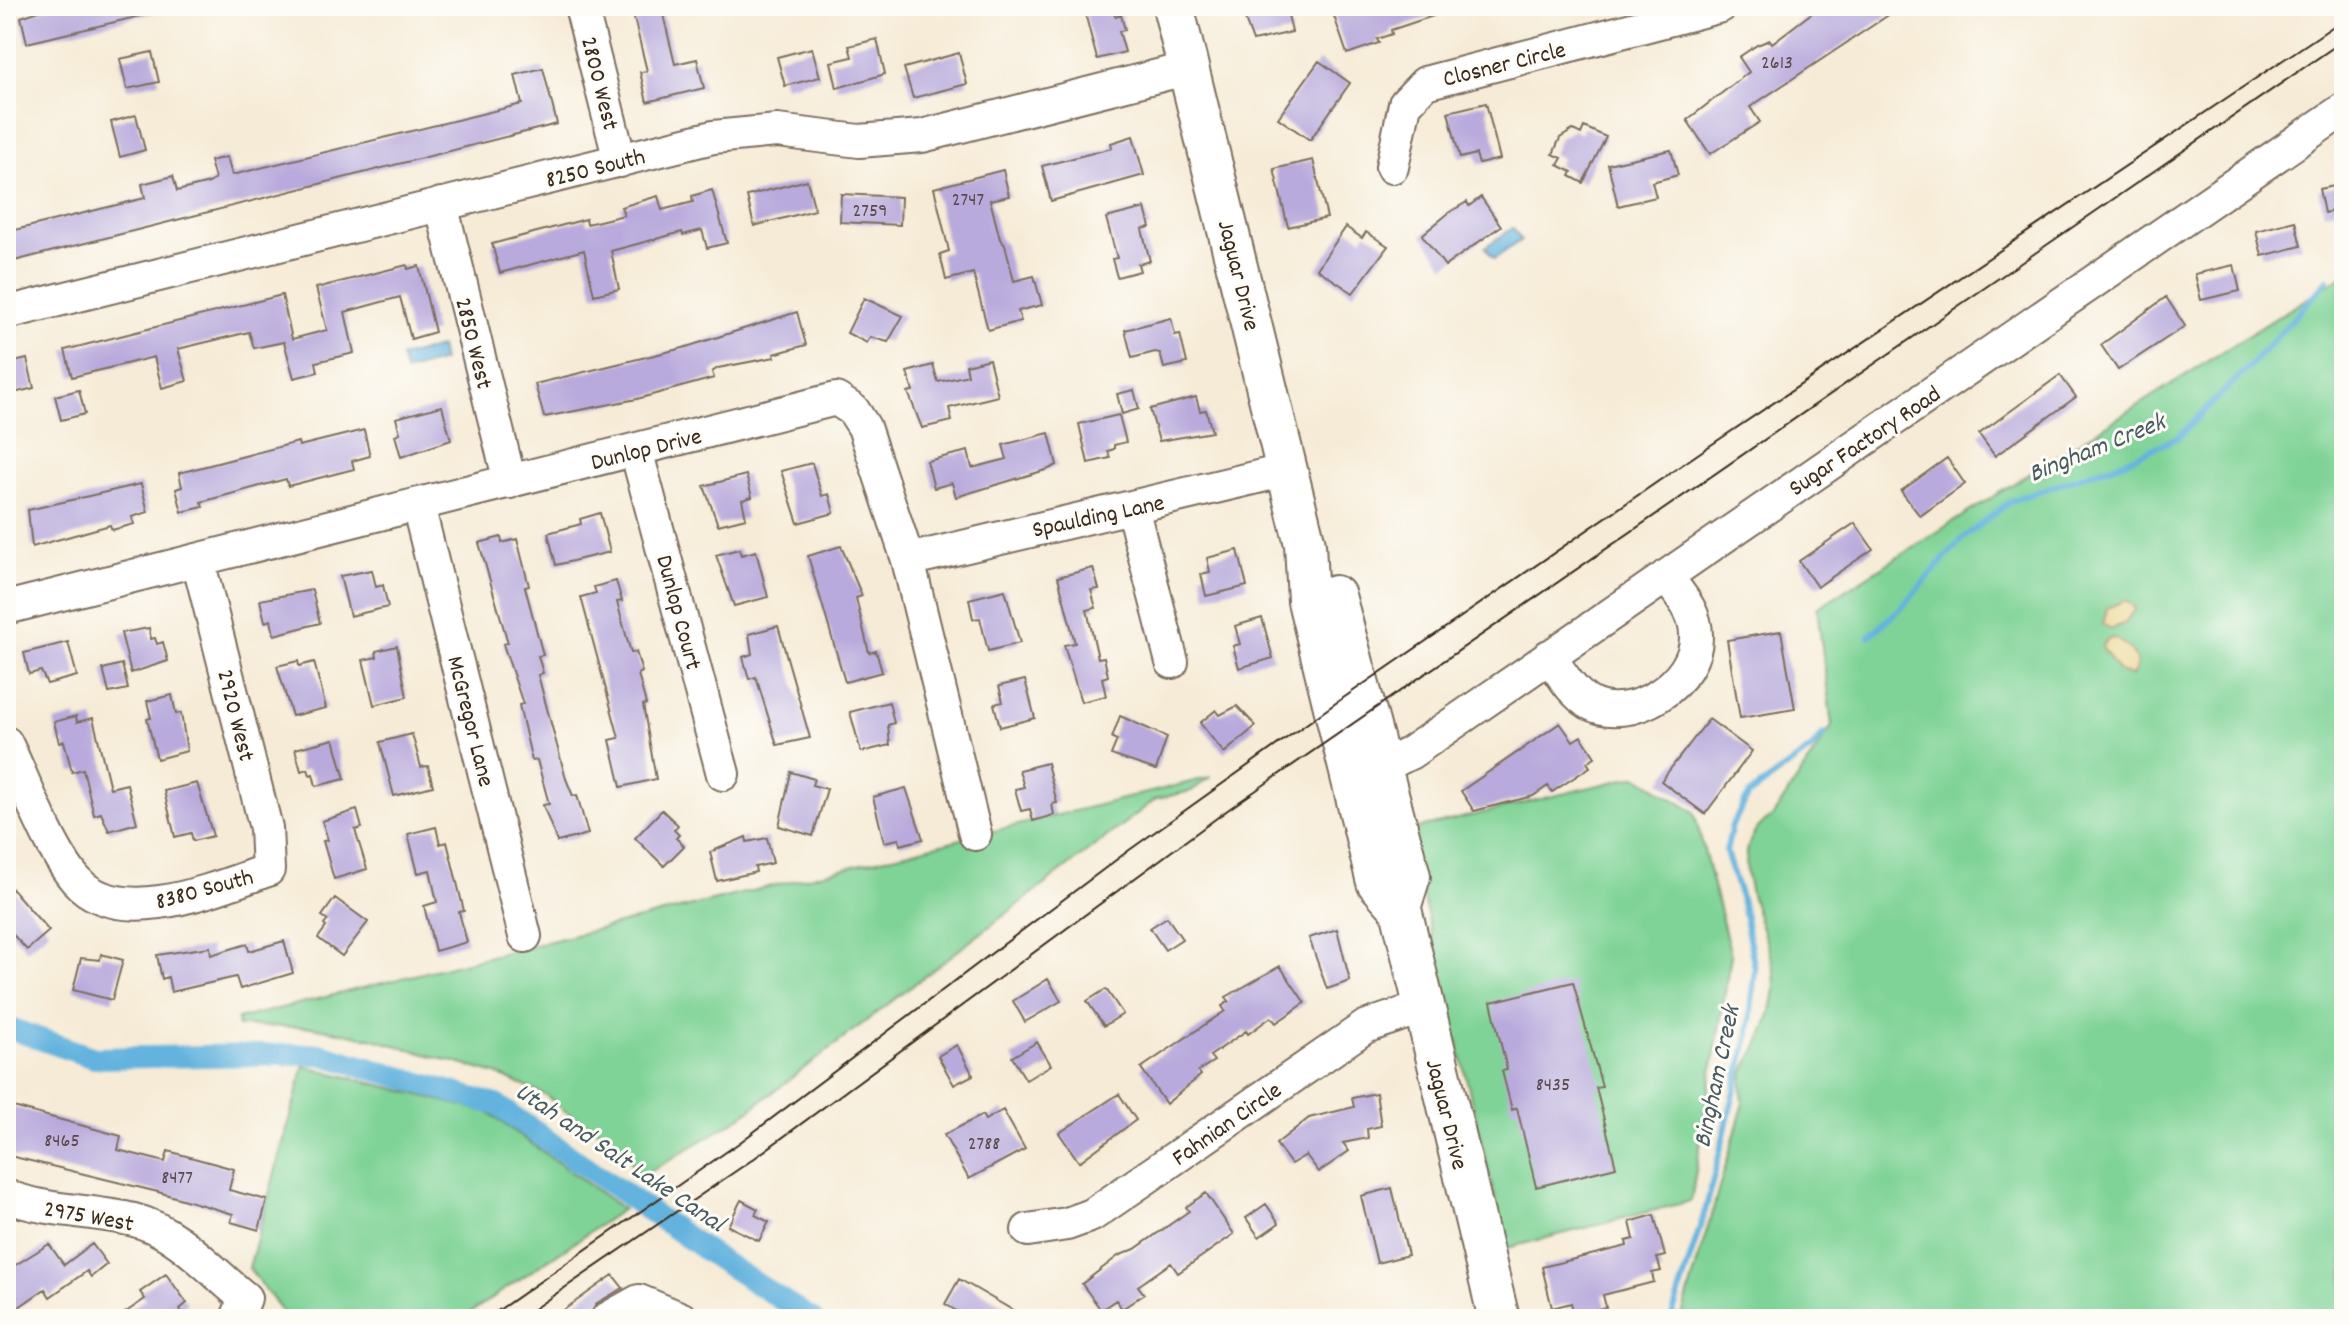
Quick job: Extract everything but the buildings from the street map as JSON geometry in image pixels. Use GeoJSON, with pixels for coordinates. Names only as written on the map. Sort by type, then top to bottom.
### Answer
{"type":"FeatureCollection","features":[{"type":"Feature","properties":{"kind":"main road","name":"Jaguar Drive"},"geometry":{"type":"LineString","coordinates":[[1173,6],[1305,544],[1308,601],[1377,882],[1400,908],[1499,1319]]}},
{"type":"Feature","properties":{"kind":"main road","name":"Jaguar Drive"},"geometry":{"type":"LineString","coordinates":[[1305,544],[1334,593],[1382,767]]}},
{"type":"Feature","properties":{"kind":"main road"},"geometry":{"type":"LineString","coordinates":[[1382,767],[1375,801],[1400,908]]}},
{"type":"Feature","properties":{"kind":"street","name":"2800 West"},"geometry":{"type":"LineString","coordinates":[[581,6],[620,161]]}},
{"type":"Feature","properties":{"kind":"street","name":"Closner Circle"},"geometry":{"type":"LineString","coordinates":[[1392,167],[1405,104],[1425,83],[1624,19],[1721,6]]}},
{"type":"Feature","properties":{"kind":"street","name":"8250 South"},"geometry":{"type":"LineString","coordinates":[[6,313],[441,204],[746,132],[777,131],[859,141],[922,136],[1189,68]]}},
{"type":"Feature","properties":{"kind":"street","name":"Sugar Factory Road"},"geometry":{"type":"LineString","coordinates":[[1382,767],[1410,753],[2344,109]]}},
{"type":"Feature","properties":{"kind":"street","name":"2850 West"},"geometry":{"type":"LineString","coordinates":[[441,204],[510,482]]}},
{"type":"Feature","properties":{"kind":"street","name":"Dunlop Drive"},"geometry":{"type":"LineString","coordinates":[[6,608],[836,399],[853,410],[864,427],[908,560],[975,834]]}},
{"type":"Feature","properties":{"kind":"street","name":"Dunlop Court"},"geometry":{"type":"LineString","coordinates":[[636,450],[723,774]]}},
{"type":"Feature","properties":{"kind":"street","name":"Spaulding Lane"},"geometry":{"type":"LineString","coordinates":[[908,560],[1287,470]]}},
{"type":"Feature","properties":{"kind":"street","name":"McGregor Lane"},"geometry":{"type":"LineString","coordinates":[[418,505],[525,936]]}},
{"type":"Feature","properties":{"kind":"street"},"geometry":{"type":"LineString","coordinates":[[1132,507],[1172,662]]}},
{"type":"Feature","properties":{"kind":"street","name":"2920 West"},"geometry":{"type":"LineString","coordinates":[[198,560],[266,828],[268,870]]}},
{"type":"Feature","properties":{"kind":"street"},"geometry":{"type":"LineString","coordinates":[[1549,656],[1578,694],[1602,708],[1622,709],[1663,692],[1686,669],[1696,643],[1691,610],[1666,576]]}},
{"type":"Feature","properties":{"kind":"street","name":"8380 South"},"geometry":{"type":"LineString","coordinates":[[6,743],[63,860],[77,881],[94,894],[121,904],[151,904],[268,870]]}},
{"type":"Feature","properties":{"kind":"street","name":"Fahnian Circle"},"geometry":{"type":"LineString","coordinates":[[1028,1230],[1067,1224],[1092,1215],[1365,1027],[1423,1007]]}},
{"type":"Feature","properties":{"kind":"street","name":"2975 West"},"geometry":{"type":"LineString","coordinates":[[7,1198],[57,1210],[134,1220],[158,1230],[184,1245],[241,1308]]}},
{"type":"Feature","properties":{"kind":"street"},"geometry":{"type":"LineString","coordinates":[[607,1319],[639,1301],[682,1319]]}},
{"type":"Feature","properties":{"kind":"green space"},"geometry":{"type":"Polygon","coordinates":[[[2344,275],[2344,1319],[1681,1319],[1743,1106],[1744,1072],[1773,1004],[1774,972],[1750,888],[1746,867],[1748,847],[1756,830],[1773,816],[1832,726],[1817,608],[2344,275]]]}},
{"type":"Feature","properties":{"kind":"green space"},"geometry":{"type":"Polygon","coordinates":[[[1637,776],[1694,812],[1731,955],[1691,1201],[1507,1248],[1407,831],[1637,776]]]}},
{"type":"Feature","properties":{"kind":"green space"},"geometry":{"type":"Polygon","coordinates":[[[1211,777],[1191,791],[1156,799],[738,1119],[641,1177],[620,1144],[565,1111],[546,1095],[496,1074],[370,1038],[312,1027],[238,1026],[237,1019],[1211,777]]]}},
{"type":"Feature","properties":{"kind":"green space"},"geometry":{"type":"Polygon","coordinates":[[[304,1066],[487,1112],[623,1209],[461,1319],[288,1319],[249,1268],[304,1066]]]}},
{"type":"Feature","properties":{"kind":"sand"},"geometry":{"type":"Polygon","coordinates":[[[2126,600],[2135,608],[2125,623],[2112,629],[2103,625],[2107,608],[2126,600]]]}},
{"type":"Feature","properties":{"kind":"sand"},"geometry":{"type":"Polygon","coordinates":[[[2115,638],[2136,659],[2132,676],[2119,672],[2102,647],[2107,639],[2115,638]]]}},
{"type":"Feature","properties":{"kind":"water"},"geometry":{"type":"Polygon","coordinates":[[[1513,228],[1521,240],[1494,259],[1485,247],[1513,228]]]}},
{"type":"Feature","properties":{"kind":"water"},"geometry":{"type":"Polygon","coordinates":[[[440,347],[443,361],[405,372],[401,357],[440,347]]]}},
{"type":"Feature","properties":{"kind":"waterway","name":"Bingham Creek"},"geometry":{"type":"LineString","coordinates":[[1869,636],[1901,608],[1962,539],[2011,501],[2123,462],[2178,437],[2251,365],[2328,280]]}},
{"type":"Feature","properties":{"kind":"waterway","name":"Bingham Creek"},"geometry":{"type":"LineString","coordinates":[[1671,1319],[1706,1208],[1749,1033],[1755,969],[1741,898],[1726,852],[1732,825],[1749,795],[1812,748],[1824,734]]}},
{"type":"Feature","properties":{"kind":"waterway","name":"Utah and Salt Lake Canal"},"geometry":{"type":"LineString","coordinates":[[6,1027],[94,1058],[320,1054],[497,1105],[721,1261],[812,1319]]}},
{"type":"Feature","properties":{"kind":"tram line"},"geometry":{"type":"LineString","coordinates":[[486,1319],[739,1143],[1128,851],[1333,705],[1708,447],[2344,19]]}},
{"type":"Feature","properties":{"kind":"tram line"},"geometry":{"type":"LineString","coordinates":[[519,1319],[752,1160],[1229,809],[2344,40]]}}]}
